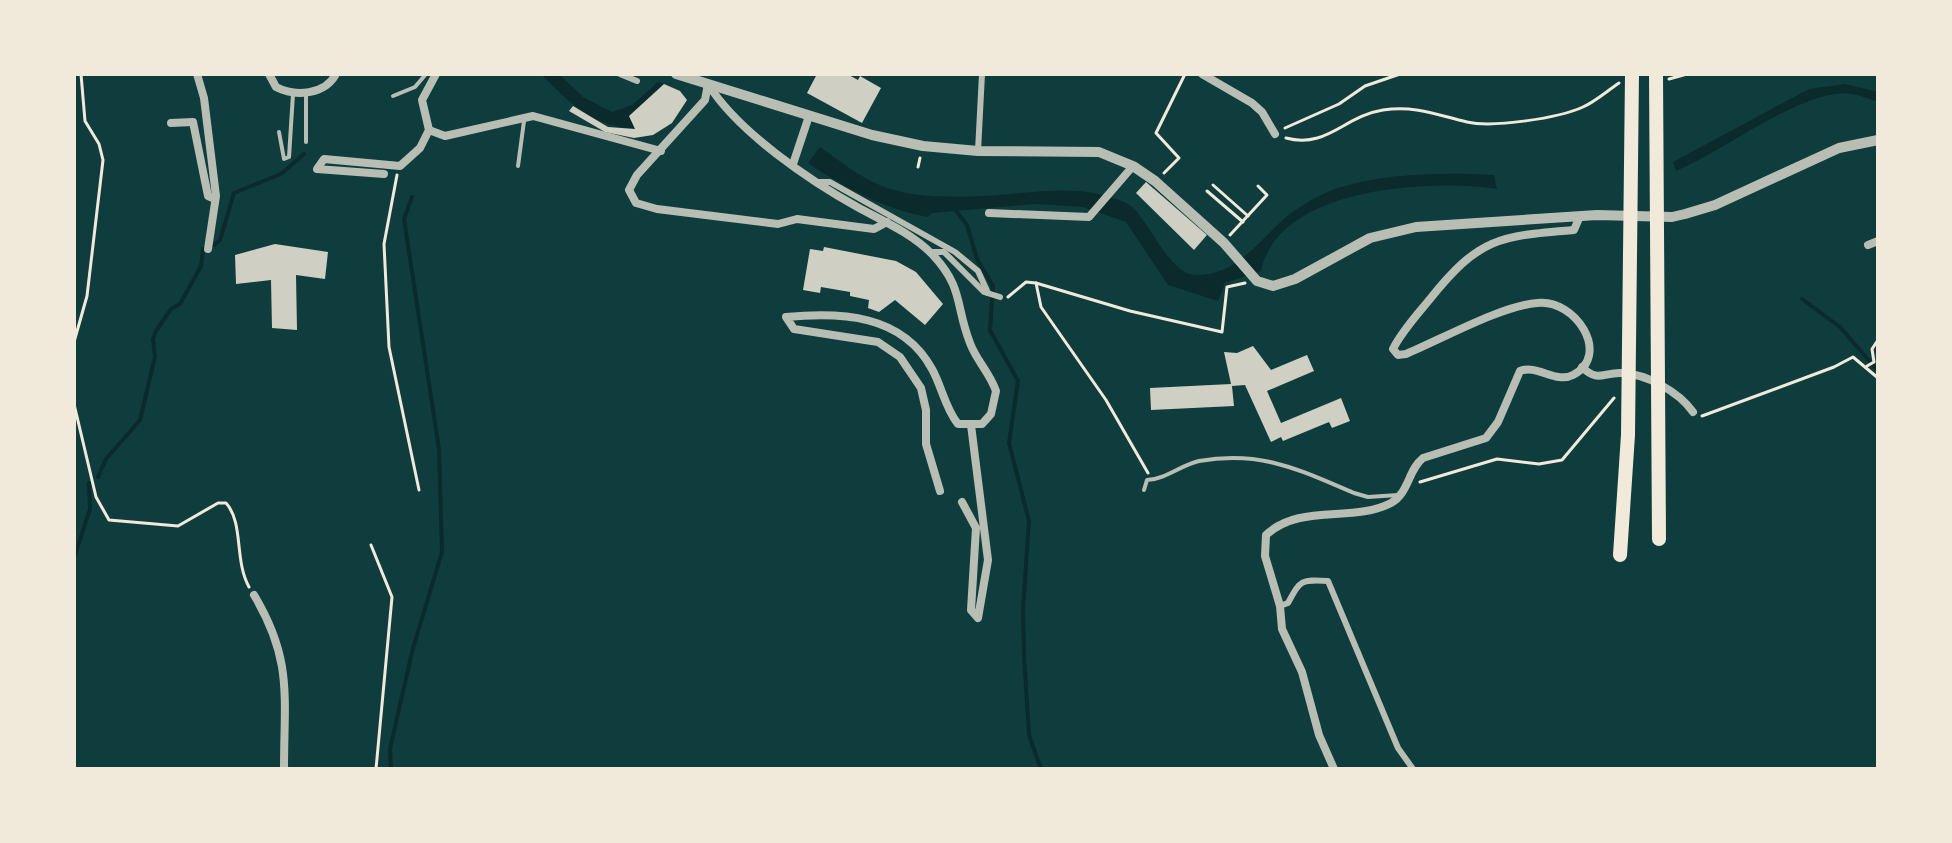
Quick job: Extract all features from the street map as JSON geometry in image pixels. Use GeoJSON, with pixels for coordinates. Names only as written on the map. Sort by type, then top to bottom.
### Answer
{"type":"FeatureCollection","features":[{"type":"Feature","properties":{"kind":"highway"},"geometry":{"type":"LineString","coordinates":[[1620,555],[1628,435],[1629,76]]}},
{"type":"Feature","properties":{"kind":"highway"},"geometry":{"type":"LineString","coordinates":[[1659,539],[1660,77]]}},
{"type":"Feature","properties":{"kind":"street"},"geometry":{"type":"LineString","coordinates":[[197,74],[204,98],[215,199],[208,249]]}},
{"type":"Feature","properties":{"kind":"street"},"geometry":{"type":"LineString","coordinates":[[269,74],[276,87],[293,94],[324,87],[336,74]]}},
{"type":"Feature","properties":{"kind":"street"},"geometry":{"type":"LineString","coordinates":[[384,174],[317,169],[324,159],[400,166],[420,148],[429,130],[422,100],[436,74]]}},
{"type":"Feature","properties":{"kind":"street"},"geometry":{"type":"LineString","coordinates":[[620,74],[637,81]]}},
{"type":"Feature","properties":{"kind":"street"},"geometry":{"type":"LineString","coordinates":[[676,74],[809,116],[923,146],[978,151],[1099,152],[1133,166],[1155,181],[1225,244],[1257,281],[1273,286],[1295,279],[1370,238],[1416,227],[1580,216],[1672,217],[1685,214],[1715,205],[1839,148],[1878,140]]}},
{"type":"Feature","properties":{"kind":"street"},"geometry":{"type":"LineString","coordinates":[[978,151],[982,74]]}},
{"type":"Feature","properties":{"kind":"street"},"geometry":{"type":"LineString","coordinates":[[1202,74],[1252,103],[1262,112],[1275,134]]}},
{"type":"Feature","properties":{"kind":"street"},"geometry":{"type":"LineString","coordinates":[[708,84],[705,100],[637,175],[629,190],[636,203],[657,209],[778,224],[797,219],[874,229],[887,222]]}},
{"type":"Feature","properties":{"kind":"street"},"geometry":{"type":"LineString","coordinates":[[708,84],[728,110],[815,182],[887,222],[930,252],[959,294],[968,338],[996,391],[991,414],[982,424],[958,424],[950,414],[939,381],[925,356],[901,334],[857,316],[829,313],[786,317],[794,329],[878,342],[900,357],[921,388],[926,410],[926,444],[940,491]]}},
{"type":"Feature","properties":{"kind":"street"},"geometry":{"type":"LineString","coordinates":[[429,130],[445,136],[533,116],[661,151]]}},
{"type":"Feature","properties":{"kind":"street"},"geometry":{"type":"LineString","coordinates":[[793,164],[809,116]]}},
{"type":"Feature","properties":{"kind":"street"},"geometry":{"type":"LineString","coordinates":[[171,123],[193,122],[208,196],[215,199]]}},
{"type":"Feature","properties":{"kind":"street"},"geometry":{"type":"LineString","coordinates":[[989,213],[1089,217],[1133,166]]}},
{"type":"Feature","properties":{"kind":"street"},"geometry":{"type":"LineString","coordinates":[[815,182],[830,182],[955,252],[978,271],[988,293]]}},
{"type":"Feature","properties":{"kind":"street"},"geometry":{"type":"LineString","coordinates":[[1334,769],[1319,735],[1302,672],[1289,649],[1263,545],[1270,532],[1312,516],[1374,509],[1401,495],[1423,458],[1486,438],[1498,422],[1520,371],[1527,368],[1562,378],[1573,375],[1582,367],[1589,344],[1586,331],[1568,310],[1550,302],[1515,309],[1406,354],[1398,355],[1393,349],[1457,266],[1472,253],[1519,234],[1574,230],[1580,216]]}},
{"type":"Feature","properties":{"kind":"street"},"geometry":{"type":"LineString","coordinates":[[1868,245],[1878,241]]}},
{"type":"Feature","properties":{"kind":"street"},"geometry":{"type":"LineString","coordinates":[[930,252],[938,250],[952,257],[988,293],[1000,297]]}},
{"type":"Feature","properties":{"kind":"street"},"geometry":{"type":"LineString","coordinates":[[1582,367],[1591,376],[1601,379],[1620,372],[1647,379],[1686,402],[1693,412]]}},
{"type":"Feature","properties":{"kind":"street"},"geometry":{"type":"LineString","coordinates":[[962,502],[976,528],[971,610],[978,618],[988,560],[971,425]]}},
{"type":"Feature","properties":{"kind":"street"},"geometry":{"type":"LineString","coordinates":[[1280,606],[1288,603],[1292,590],[1304,581],[1328,581],[1398,748],[1413,769]]}},
{"type":"Feature","properties":{"kind":"street"},"geometry":{"type":"LineString","coordinates":[[254,595],[280,646],[284,769]]}},
{"type":"Feature","properties":{"kind":"lane"},"geometry":{"type":"LineString","coordinates":[[393,96],[415,87],[426,74]]}},
{"type":"Feature","properties":{"kind":"lane"},"geometry":{"type":"LineString","coordinates":[[306,93],[306,142]]}},
{"type":"Feature","properties":{"kind":"lane"},"geometry":{"type":"LineString","coordinates":[[279,132],[284,159],[289,157],[293,94]]}},
{"type":"Feature","properties":{"kind":"lane"},"geometry":{"type":"LineString","coordinates":[[518,166],[524,118]]}},
{"type":"Feature","properties":{"kind":"lane"},"geometry":{"type":"LineString","coordinates":[[1144,490],[1145,482],[1199,462],[1266,458],[1368,497],[1401,495]]}},
{"type":"Feature","properties":{"kind":"path"},"geometry":{"type":"LineString","coordinates":[[74,342],[87,296],[103,160],[99,144],[85,121],[81,74]]}},
{"type":"Feature","properties":{"kind":"path"},"geometry":{"type":"LineString","coordinates":[[1155,181],[1179,158],[1156,133],[1185,74]]}},
{"type":"Feature","properties":{"kind":"path"},"geometry":{"type":"LineString","coordinates":[[1275,134],[1339,104],[1365,86],[1400,74]]}},
{"type":"Feature","properties":{"kind":"path"},"geometry":{"type":"LineString","coordinates":[[1660,77],[1676,80],[1687,74]]}},
{"type":"Feature","properties":{"kind":"path"},"geometry":{"type":"LineString","coordinates":[[1275,134],[1302,143],[1312,142],[1366,112],[1401,107],[1427,110],[1470,123],[1528,119],[1587,105],[1629,76]]}},
{"type":"Feature","properties":{"kind":"path"},"geometry":{"type":"LineString","coordinates":[[400,166],[384,244],[385,279],[389,347],[419,490]]}},
{"type":"Feature","properties":{"kind":"path"},"geometry":{"type":"LineString","coordinates":[[1213,185],[1248,216]]}},
{"type":"Feature","properties":{"kind":"path"},"geometry":{"type":"LineString","coordinates":[[1225,244],[1267,195],[1258,186]]}},
{"type":"Feature","properties":{"kind":"path"},"geometry":{"type":"LineString","coordinates":[[1207,191],[1243,222]]}},
{"type":"Feature","properties":{"kind":"path"},"geometry":{"type":"LineString","coordinates":[[1000,297],[1012,296],[1026,282],[1036,283],[1130,311],[1222,332],[1227,287]]}},
{"type":"Feature","properties":{"kind":"path"},"geometry":{"type":"LineString","coordinates":[[1036,283],[1041,307],[1099,389],[1151,480]]}},
{"type":"Feature","properties":{"kind":"path"},"geometry":{"type":"LineString","coordinates":[[1867,366],[1874,362],[1872,349],[1878,340]]}},
{"type":"Feature","properties":{"kind":"path"},"geometry":{"type":"LineString","coordinates":[[1693,412],[1696,418],[1728,408],[1853,357],[1878,378]]}},
{"type":"Feature","properties":{"kind":"path"},"geometry":{"type":"LineString","coordinates":[[1408,483],[1497,459],[1539,464],[1562,460],[1572,452],[1608,401],[1620,398]]}},
{"type":"Feature","properties":{"kind":"path"},"geometry":{"type":"LineString","coordinates":[[74,404],[102,512],[109,520],[178,526],[218,503],[226,503],[235,518],[240,568],[254,595]]}},
{"type":"Feature","properties":{"kind":"path"},"geometry":{"type":"LineString","coordinates":[[371,545],[392,597],[376,769]]}},
{"type":"Feature","properties":{"kind":"water"},"geometry":{"type":"Polygon","coordinates":[[[541,74],[559,74],[583,97],[612,112],[632,105],[658,82],[664,84],[630,116],[635,129],[606,123],[583,112],[541,74]]]}},
{"type":"Feature","properties":{"kind":"water"},"geometry":{"type":"Polygon","coordinates":[[[1845,84],[1878,92],[1878,102],[1846,93],[1816,99],[1776,116],[1676,171],[1673,162],[1809,89],[1845,84]]]}},
{"type":"Feature","properties":{"kind":"water"},"geometry":{"type":"Polygon","coordinates":[[[820,147],[874,182],[913,194],[969,196],[1069,191],[1116,199],[1129,205],[1139,215],[1178,267],[1196,275],[1211,274],[1235,263],[1290,214],[1338,188],[1395,177],[1456,174],[1494,175],[1497,189],[1468,186],[1397,188],[1325,206],[1296,221],[1273,243],[1261,271],[1225,283],[1218,301],[1168,285],[1126,222],[1083,207],[1036,204],[932,213],[928,217],[896,209],[865,196],[808,163],[820,147]]]}},
{"type":"Feature","properties":{"kind":"building"},"geometry":{"type":"Polygon","coordinates":[[[817,74],[847,74],[858,80],[860,76],[881,88],[862,123],[807,93],[817,74]]]}},
{"type":"Feature","properties":{"kind":"building"},"geometry":{"type":"Polygon","coordinates":[[[664,84],[680,91],[687,100],[672,123],[653,135],[634,138],[605,132],[569,111],[573,106],[608,127],[635,129],[629,116],[664,84]]]}},
{"type":"Feature","properties":{"kind":"building"},"geometry":{"type":"Polygon","coordinates":[[[1146,182],[1207,235],[1194,250],[1136,193],[1146,182]]]}},
{"type":"Feature","properties":{"kind":"building"},"geometry":{"type":"Polygon","coordinates":[[[275,244],[328,252],[325,279],[296,275],[297,330],[272,328],[271,280],[236,284],[235,255],[275,244]]]}},
{"type":"Feature","properties":{"kind":"building"},"geometry":{"type":"Polygon","coordinates":[[[824,247],[896,261],[916,272],[943,304],[925,325],[895,300],[879,312],[868,308],[869,300],[850,296],[850,292],[821,287],[820,293],[803,290],[810,249],[823,251],[824,247]]]}},
{"type":"Feature","properties":{"kind":"building"},"geometry":{"type":"Polygon","coordinates":[[[1253,346],[1271,370],[1307,355],[1314,371],[1267,391],[1281,423],[1341,398],[1350,421],[1332,428],[1329,422],[1283,441],[1281,437],[1271,442],[1245,385],[1232,386],[1234,406],[1151,410],[1150,388],[1231,384],[1224,352],[1237,353],[1253,346]]]}},
{"type":"Feature","properties":{"kind":"waterway"},"geometry":{"type":"LineString","coordinates":[[214,245],[220,240],[234,193],[281,174],[304,154]]}},
{"type":"Feature","properties":{"kind":"waterway"},"geometry":{"type":"LineString","coordinates":[[391,769],[390,749],[413,648],[442,552],[439,449],[404,219],[412,197]]}},
{"type":"Feature","properties":{"kind":"waterway"},"geometry":{"type":"LineString","coordinates":[[953,207],[967,225],[977,259],[993,286],[990,330],[1018,381],[1009,443],[1029,521],[1023,609],[1024,655],[1029,735],[1041,769]]}},
{"type":"Feature","properties":{"kind":"waterway"},"geometry":{"type":"LineString","coordinates":[[98,477],[106,459],[140,420],[155,357],[153,339],[171,309],[180,304],[201,266],[203,249]]}},
{"type":"Feature","properties":{"kind":"waterway"},"geometry":{"type":"LineString","coordinates":[[1802,299],[1840,327],[1878,371]]}},
{"type":"Feature","properties":{"kind":"waterway"},"geometry":{"type":"LineString","coordinates":[[74,558],[90,509],[89,483]]}}]}
